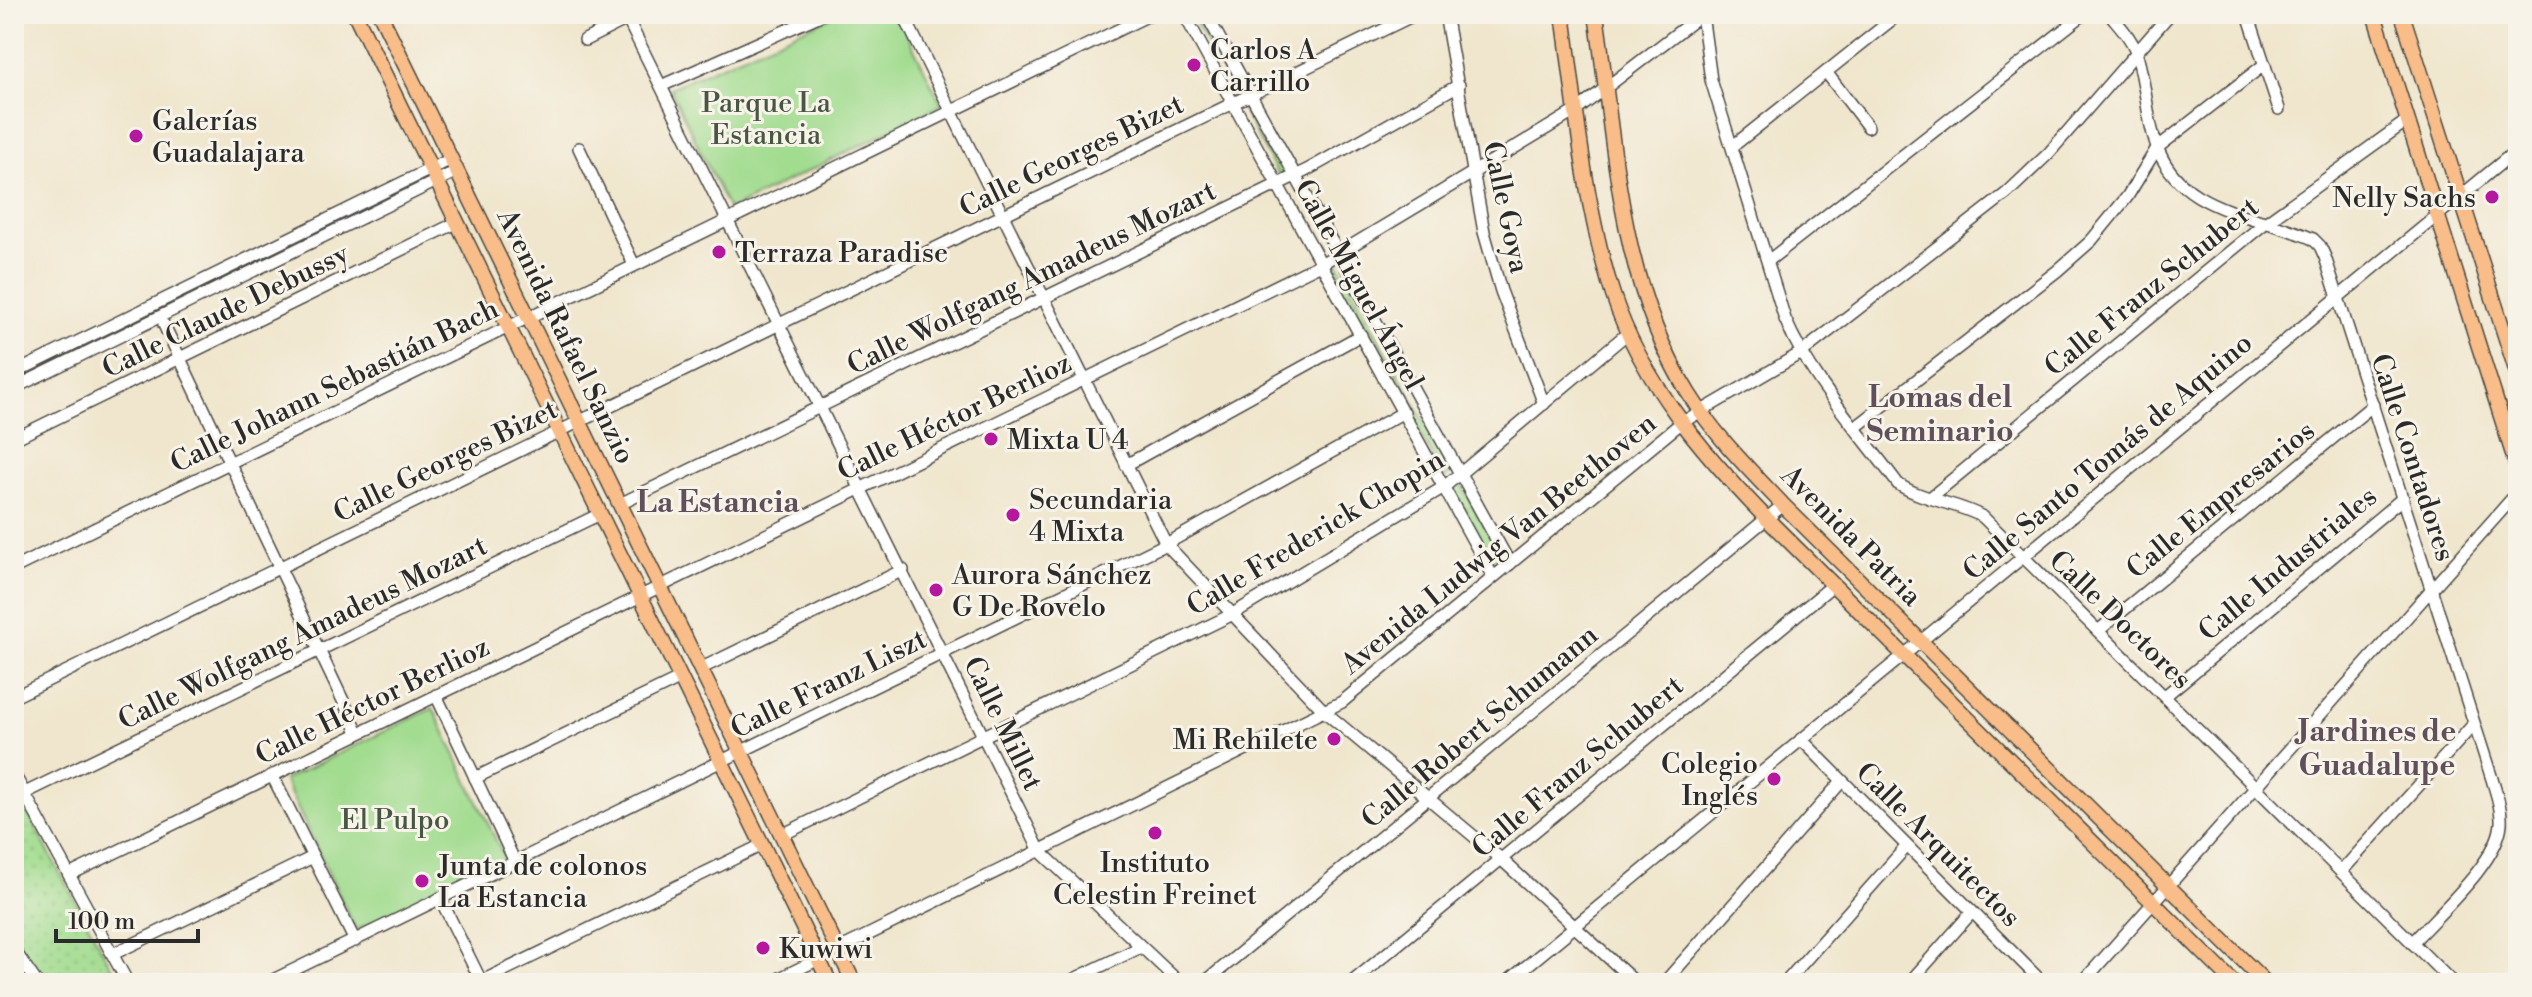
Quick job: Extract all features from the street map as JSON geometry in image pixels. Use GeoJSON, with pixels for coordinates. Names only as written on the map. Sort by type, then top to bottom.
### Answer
{"type":"FeatureCollection","features":[{"type":"Feature","properties":{"kind":"main road","name":"Avenida Rafael Sanzio"},"geometry":{"type":"LineString","coordinates":[[355,14],[830,983]]}},
{"type":"Feature","properties":{"kind":"main road","name":"Avenida Rafael Sanzio"},"geometry":{"type":"LineString","coordinates":[[380,14],[854,983]]}},
{"type":"Feature","properties":{"kind":"main road","name":"Avenida Patria"},"geometry":{"type":"LineString","coordinates":[[1563,14],[1593,217],[1613,297],[1641,358],[1681,423],[1703,452],[1767,519],[2234,983]]}},
{"type":"Feature","properties":{"kind":"main road","name":"Avenida Patria"},"geometry":{"type":"LineString","coordinates":[[1596,14],[1623,211],[1640,283],[1676,372],[1700,411],[1783,505],[2266,983]]}},
{"type":"Feature","properties":{"kind":"main road"},"geometry":{"type":"LineString","coordinates":[[2374,14],[2518,470]]}},
{"type":"Feature","properties":{"kind":"main road"},"geometry":{"type":"LineString","coordinates":[[2402,14],[2518,376]]}},
{"type":"Feature","properties":{"kind":"street"},"geometry":{"type":"LineString","coordinates":[[661,86],[823,14]]}},
{"type":"Feature","properties":{"kind":"street"},"geometry":{"type":"LineString","coordinates":[[903,14],[1166,544],[1325,712],[1501,859],[1636,983]]}},
{"type":"Feature","properties":{"kind":"street","name":"Calle Johann Sebastián Bach"},"geometry":{"type":"LineString","coordinates":[[14,568],[1151,14]]}},
{"type":"Feature","properties":{"kind":"street","name":"Calle Miguel Ángel"},"geometry":{"type":"LineString","coordinates":[[1184,14],[1493,577]]}},
{"type":"Feature","properties":{"kind":"street","name":"Calle Miguel Ángel"},"geometry":{"type":"LineString","coordinates":[[1206,14],[1510,564]]}},
{"type":"Feature","properties":{"kind":"street","name":"Calle Georges Bizet"},"geometry":{"type":"LineString","coordinates":[[14,697],[1416,14]]}},
{"type":"Feature","properties":{"kind":"street","name":"Calle Goya"},"geometry":{"type":"LineString","coordinates":[[1445,14],[1484,232],[1501,291],[1544,404]]}},
{"type":"Feature","properties":{"kind":"street","name":"Calle Héctor Berlioz"},"geometry":{"type":"LineString","coordinates":[[69,875],[1321,264],[1577,110],[1702,14]]}},
{"type":"Feature","properties":{"kind":"street","name":"Calle Doctores"},"geometry":{"type":"LineString","coordinates":[[1702,14],[1711,80],[1785,319],[1801,353],[1898,484],[1909,491],[1969,509],[1983,517],[2453,983]]}},
{"type":"Feature","properties":{"kind":"street"},"geometry":{"type":"LineString","coordinates":[[1733,146],[1899,14]]}},
{"type":"Feature","properties":{"kind":"street"},"geometry":{"type":"LineString","coordinates":[[1768,261],[2084,14]]}},
{"type":"Feature","properties":{"kind":"street"},"geometry":{"type":"LineString","coordinates":[[2110,14],[2128,36],[2135,51]]}},
{"type":"Feature","properties":{"kind":"street","name":"Avenida Ludwig Van Beethoven"},"geometry":{"type":"LineString","coordinates":[[770,983],[1342,702],[1681,423],[1801,353],[2007,193],[2048,154],[2170,14]]}},
{"type":"Feature","properties":{"kind":"street"},"geometry":{"type":"LineString","coordinates":[[2248,14],[2279,109]]}},
{"type":"Feature","properties":{"kind":"street"},"geometry":{"type":"LineString","coordinates":[[585,40],[630,16]]}},
{"type":"Feature","properties":{"kind":"street","name":"Calle Millet"},"geometry":{"type":"LineString","coordinates":[[630,16],[661,86],[862,486],[1040,851]]}},
{"type":"Feature","properties":{"kind":"street","name":"Calle Contadores"},"geometry":{"type":"LineString","coordinates":[[2135,51],[2150,126],[2157,148],[2171,172],[2196,194],[2228,210],[2305,235],[2320,246],[2499,806],[2500,833],[2495,847],[2482,867],[2412,943]]}},
{"type":"Feature","properties":{"kind":"street"},"geometry":{"type":"LineString","coordinates":[[1856,427],[2057,271],[2091,241],[2127,197],[2157,148],[2265,64]]}},
{"type":"Feature","properties":{"kind":"street"},"geometry":{"type":"LineString","coordinates":[[1826,72],[1868,127]]}},
{"type":"Feature","properties":{"kind":"street","name":"Calle Wolfgang Amadeus Mozart"},"geometry":{"type":"LineString","coordinates":[[620,504],[1295,176],[1459,85]]}},
{"type":"Feature","properties":{"kind":"street","name":"Calle Franz Schubert"},"geometry":{"type":"LineString","coordinates":[[1930,498],[2265,223],[2408,120]]}},
{"type":"Feature","properties":{"kind":"street"},"geometry":{"type":"LineString","coordinates":[[579,148],[634,265]]}},
{"type":"Feature","properties":{"kind":"street","name":"Calle Santo Tomás de Aquino"},"geometry":{"type":"LineString","coordinates":[[1506,983],[2518,149]]}},
{"type":"Feature","properties":{"kind":"street"},"geometry":{"type":"LineString","coordinates":[[14,373],[454,165]]}},
{"type":"Feature","properties":{"kind":"street"},"geometry":{"type":"LineString","coordinates":[[14,388],[377,202]]}},
{"type":"Feature","properties":{"kind":"street","name":"Calle Claude Debussy"},"geometry":{"type":"LineString","coordinates":[[14,439],[456,223]]}},
{"type":"Feature","properties":{"kind":"street"},"geometry":{"type":"LineString","coordinates":[[164,325],[358,732]]}},
{"type":"Feature","properties":{"kind":"street","name":"Calle Frederick Chopin"},"geometry":{"type":"LineString","coordinates":[[782,835],[1231,615],[1444,487],[1629,332]]}},
{"type":"Feature","properties":{"kind":"street"},"geometry":{"type":"LineString","coordinates":[[1126,465],[1361,335]]}},
{"type":"Feature","properties":{"kind":"street","name":"Calle Empresarios"},"geometry":{"type":"LineString","coordinates":[[2098,631],[2373,405]]}},
{"type":"Feature","properties":{"kind":"street","name":"Calle Franz Liszt"},"geometry":{"type":"LineString","coordinates":[[267,983],[1166,544],[1404,412]]}},
{"type":"Feature","properties":{"kind":"street"},"geometry":{"type":"LineString","coordinates":[[2082,983],[2518,492]]}},
{"type":"Feature","properties":{"kind":"street","name":"Calle Industriales"},"geometry":{"type":"LineString","coordinates":[[2165,696],[2403,498]]}},
{"type":"Feature","properties":{"kind":"street","name":"Calle Robert Schumann"},"geometry":{"type":"LineString","coordinates":[[1204,983],[1783,505]]}},
{"type":"Feature","properties":{"kind":"street","name":"Calle Wolfgang Amadeus Mozart"},"geometry":{"type":"LineString","coordinates":[[25,793],[600,514]]}},
{"type":"Feature","properties":{"kind":"street"},"geometry":{"type":"LineString","coordinates":[[700,669],[903,570]]}},
{"type":"Feature","properties":{"kind":"street","name":"Calle Franz Schubert"},"geometry":{"type":"LineString","coordinates":[[1351,983],[1833,585]]}},
{"type":"Feature","properties":{"kind":"street"},"geometry":{"type":"LineString","coordinates":[[475,778],[681,678]]}},
{"type":"Feature","properties":{"kind":"street"},"geometry":{"type":"LineString","coordinates":[[436,695],[515,862]]}},
{"type":"Feature","properties":{"kind":"street"},"geometry":{"type":"LineString","coordinates":[[2341,872],[2473,725]]}},
{"type":"Feature","properties":{"kind":"street","name":"Calle Arquitectos"},"geometry":{"type":"LineString","coordinates":[[1801,739],[2043,983]]}},
{"type":"Feature","properties":{"kind":"street"},"geometry":{"type":"LineString","coordinates":[[14,774],[128,983]]}},
{"type":"Feature","properties":{"kind":"street"},"geometry":{"type":"LineString","coordinates":[[272,775],[355,941]]}},
{"type":"Feature","properties":{"kind":"street"},"geometry":{"type":"LineString","coordinates":[[1664,983],[1842,781]]}},
{"type":"Feature","properties":{"kind":"street"},"geometry":{"type":"LineString","coordinates":[[440,898],[480,982],[762,845]]}},
{"type":"Feature","properties":{"kind":"street"},"geometry":{"type":"LineString","coordinates":[[1785,983],[1907,846]]}},
{"type":"Feature","properties":{"kind":"street"},"geometry":{"type":"LineString","coordinates":[[1040,851],[1180,983]]}},
{"type":"Feature","properties":{"kind":"street"},"geometry":{"type":"LineString","coordinates":[[113,954],[313,857]]}},
{"type":"Feature","properties":{"kind":"street"},"geometry":{"type":"LineString","coordinates":[[1909,983],[1972,912]]}},
{"type":"Feature","properties":{"kind":"street"},"geometry":{"type":"LineString","coordinates":[[1066,983],[1141,947]]}},
{"type":"Feature","properties":{"kind":"street"},"geometry":{"type":"LineString","coordinates":[[14,950],[37,983]]}},
{"type":"Feature","properties":{"kind":"green space","name":"Parque La Estancia"},"geometry":{"type":"Polygon","coordinates":[[[837,14],[897,14],[942,105],[729,210],[670,88],[837,14]]]}},
{"type":"Feature","properties":{"kind":"green space"},"geometry":{"type":"Polygon","coordinates":[[[1190,14],[1201,14],[1243,90],[1235,94],[1190,14]]]}},
{"type":"Feature","properties":{"kind":"green space"},"geometry":{"type":"Polygon","coordinates":[[[1248,99],[1289,170],[1279,176],[1239,104],[1248,99]]]}},
{"type":"Feature","properties":{"kind":"green space"},"geometry":{"type":"Polygon","coordinates":[[[1337,261],[1452,473],[1445,478],[1328,268],[1337,261]]]}},
{"type":"Feature","properties":{"kind":"green space"},"geometry":{"type":"Polygon","coordinates":[[[1460,483],[1504,560],[1495,567],[1451,488],[1460,483]]]}},
{"type":"Feature","properties":{"kind":"green space","name":"El Pulpo"},"geometry":{"type":"Polygon","coordinates":[[[433,708],[505,859],[356,930],[284,780],[433,708]]]}},
{"type":"Feature","properties":{"kind":"green space"},"geometry":{"type":"Polygon","coordinates":[[[14,790],[120,983],[44,983],[23,952],[14,932],[14,790]]]}},
{"type":"Feature","properties":{"kind":"place","name":"Carlos A Carrillo"},"geometry":{"type":"Point","coordinates":[1194,65]}},
{"type":"Feature","properties":{"kind":"place","name":"Galerías Guadalajara"},"geometry":{"type":"Point","coordinates":[136,136]}},
{"type":"Feature","properties":{"kind":"place","name":"Nelly Sachs"},"geometry":{"type":"Point","coordinates":[2492,197]}},
{"type":"Feature","properties":{"kind":"place","name":"Terraza Paradise"},"geometry":{"type":"Point","coordinates":[719,252]}},
{"type":"Feature","properties":{"kind":"place","name":"Mixta U 4"},"geometry":{"type":"Point","coordinates":[991,439]}},
{"type":"Feature","properties":{"kind":"place","name":"Secundaria 4 Mixta"},"geometry":{"type":"Point","coordinates":[1013,515]}},
{"type":"Feature","properties":{"kind":"place","name":"Aurora Sánchez G De Rovelo"},"geometry":{"type":"Point","coordinates":[936,590]}},
{"type":"Feature","properties":{"kind":"place","name":"Mi Rehilete"},"geometry":{"type":"Point","coordinates":[1334,739]}},
{"type":"Feature","properties":{"kind":"place","name":"Colegio Inglés"},"geometry":{"type":"Point","coordinates":[1774,779]}},
{"type":"Feature","properties":{"kind":"place","name":"Instituto Celestin Freinet"},"geometry":{"type":"Point","coordinates":[1155,833]}},
{"type":"Feature","properties":{"kind":"place","name":"Junta de colonos La Estancia"},"geometry":{"type":"Point","coordinates":[422,881]}},
{"type":"Feature","properties":{"kind":"place","name":"Kuwiwi"},"geometry":{"type":"Point","coordinates":[763,948]}},
{"type":"Feature","properties":{"kind":"district","name":"Lomas del Seminario"},"geometry":{"type":"Point","coordinates":[1940,414]}},
{"type":"Feature","properties":{"kind":"district","name":"La Estancia"},"geometry":{"type":"Point","coordinates":[718,502]}},
{"type":"Feature","properties":{"kind":"district","name":"Jardines de Guadalupe"},"geometry":{"type":"Point","coordinates":[2377,748]}}]}
